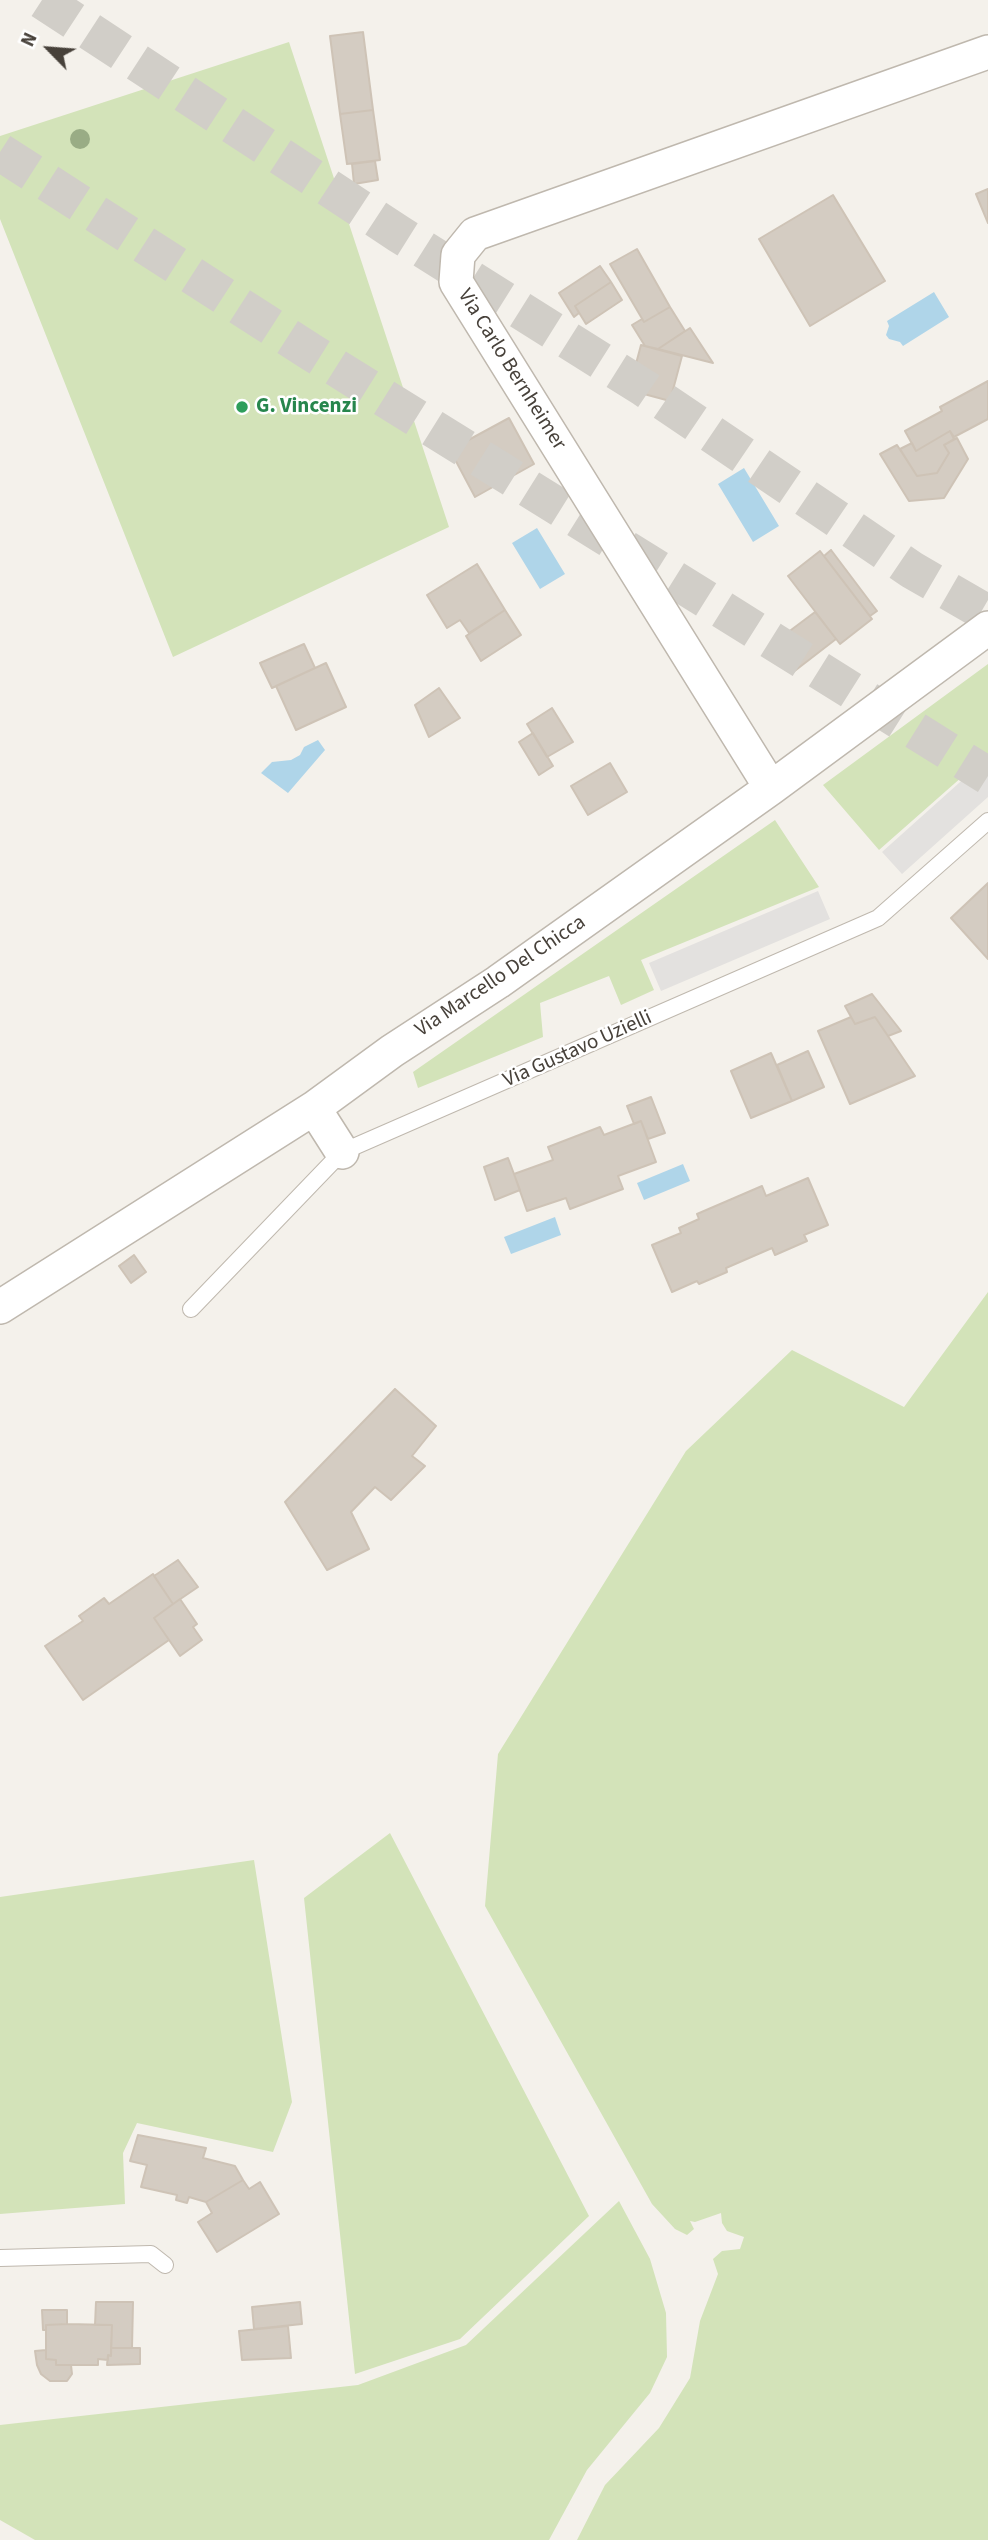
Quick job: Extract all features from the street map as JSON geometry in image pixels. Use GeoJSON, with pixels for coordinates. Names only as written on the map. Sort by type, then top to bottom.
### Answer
{"type":"FeatureCollection","features":[{"type":"Feature","properties":{"kind":"street","name":"Via Carlo Bernheimer"},"geometry":{"type":"LineString","coordinates":[[771,788],[456,282],[458,255],[475,234],[988,52]]}},
{"type":"Feature","properties":{"kind":"street","name":"Via Marcello Del Chicca"},"geometry":{"type":"LineString","coordinates":[[0,1307],[314,1108],[392,1051],[498,982],[771,788],[988,628]]}},
{"type":"Feature","properties":{"kind":"street"},"geometry":{"type":"LineString","coordinates":[[314,1108],[342,1153]]}},
{"type":"Feature","properties":{"kind":"lane","name":"Via Gustavo Uzielli"},"geometry":{"type":"LineString","coordinates":[[191,1309],[342,1153],[878,918],[988,821]]}},
{"type":"Feature","properties":{"kind":"lane"},"geometry":{"type":"LineString","coordinates":[[0,2258],[151,2254],[165,2265]]}},
{"type":"Feature","properties":{"kind":"green space","name":"G. Vincenzi"},"geometry":{"type":"Polygon","coordinates":[[[289,42],[449,527],[173,657],[0,219],[0,136],[289,42]]]}},
{"type":"Feature","properties":{"kind":"green space"},"geometry":{"type":"Polygon","coordinates":[[[988,664],[988,754],[879,850],[823,785],[988,664]]]}},
{"type":"Feature","properties":{"kind":"green space"},"geometry":{"type":"Polygon","coordinates":[[[775,820],[819,887],[641,960],[654,990],[621,1005],[609,976],[540,1003],[543,1037],[418,1088],[413,1072],[775,820]]]}},
{"type":"Feature","properties":{"kind":"green space"},"geometry":{"type":"Polygon","coordinates":[[[988,1292],[988,2540],[577,2540],[605,2485],[659,2428],[690,2378],[700,2321],[718,2274],[713,2259],[722,2251],[740,2249],[744,2237],[727,2231],[722,2223],[721,2213],[695,2222],[690,2221],[694,2229],[687,2235],[675,2229],[652,2204],[485,1906],[498,1754],[686,1451],[792,1350],[904,1407],[988,1292]]]}},
{"type":"Feature","properties":{"kind":"green space"},"geometry":{"type":"Polygon","coordinates":[[[390,1833],[589,2216],[460,2339],[355,2374],[304,1898],[390,1833]]]}},
{"type":"Feature","properties":{"kind":"green space"},"geometry":{"type":"Polygon","coordinates":[[[254,1860],[292,2102],[273,2152],[137,2123],[123,2153],[125,2204],[0,2214],[0,1897],[254,1860]]]}},
{"type":"Feature","properties":{"kind":"green space"},"geometry":{"type":"Polygon","coordinates":[[[619,2201],[650,2259],[666,2313],[667,2357],[650,2393],[587,2470],[549,2540],[35,2540],[0,2520],[0,2425],[358,2385],[466,2345],[619,2201]]]}},
{"type":"Feature","properties":{"kind":"shaded area"},"geometry":{"type":"Polygon","coordinates":[[[988,757],[988,797],[902,874],[882,852],[988,757]]]}},
{"type":"Feature","properties":{"kind":"shaded area"},"geometry":{"type":"Polygon","coordinates":[[[818,891],[830,919],[661,991],[649,963],[818,891]]]}},
{"type":"Feature","properties":{"kind":"water"},"geometry":{"type":"Polygon","coordinates":[[[934,292],[949,317],[903,346],[900,342],[889,339],[886,335],[889,326],[887,321],[934,292]]]}},
{"type":"Feature","properties":{"kind":"water"},"geometry":{"type":"Polygon","coordinates":[[[744,468],[779,526],[753,542],[718,484],[744,468]]]}},
{"type":"Feature","properties":{"kind":"water"},"geometry":{"type":"Polygon","coordinates":[[[537,528],[565,574],[540,589],[512,543],[537,528]]]}},
{"type":"Feature","properties":{"kind":"water"},"geometry":{"type":"Polygon","coordinates":[[[318,740],[325,750],[288,793],[261,773],[272,762],[291,760],[300,755],[304,747],[318,740]]]}},
{"type":"Feature","properties":{"kind":"water"},"geometry":{"type":"Polygon","coordinates":[[[683,1164],[690,1181],[644,1200],[637,1183],[683,1164]]]}},
{"type":"Feature","properties":{"kind":"water"},"geometry":{"type":"Polygon","coordinates":[[[555,1217],[561,1235],[511,1254],[504,1237],[555,1217]]]}},
{"type":"Feature","properties":{"kind":"building"},"geometry":{"type":"Polygon","coordinates":[[[363,32],[373,110],[340,114],[330,36],[363,32]]]}},
{"type":"Feature","properties":{"kind":"building"},"geometry":{"type":"Polygon","coordinates":[[[373,110],[380,160],[347,164],[340,114],[373,110]]]}},
{"type":"Feature","properties":{"kind":"building"},"geometry":{"type":"Polygon","coordinates":[[[375,161],[378,180],[354,184],[352,164],[375,161]]]}},
{"type":"Feature","properties":{"kind":"building"},"geometry":{"type":"Polygon","coordinates":[[[988,189],[988,223],[976,194],[988,189]]]}},
{"type":"Feature","properties":{"kind":"building"},"geometry":{"type":"Polygon","coordinates":[[[833,195],[885,281],[810,326],[759,239],[833,195]]]}},
{"type":"Feature","properties":{"kind":"building"},"geometry":{"type":"Polygon","coordinates":[[[637,249],[670,307],[644,322],[610,264],[637,249]]]}},
{"type":"Feature","properties":{"kind":"building"},"geometry":{"type":"Polygon","coordinates":[[[600,266],[611,282],[575,306],[579,313],[574,317],[559,293],[600,266]]]}},
{"type":"Feature","properties":{"kind":"building"},"geometry":{"type":"Polygon","coordinates":[[[611,282],[622,300],[586,324],[575,306],[611,282]]]}},
{"type":"Feature","properties":{"kind":"building"},"geometry":{"type":"Polygon","coordinates":[[[670,307],[685,331],[658,349],[645,346],[632,325],[642,319],[644,322],[670,307]]]}},
{"type":"Feature","properties":{"kind":"building"},"geometry":{"type":"Polygon","coordinates":[[[690,328],[713,363],[658,349],[690,328]]]}},
{"type":"Feature","properties":{"kind":"building"},"geometry":{"type":"Polygon","coordinates":[[[641,345],[682,356],[670,401],[629,390],[641,345]]]}},
{"type":"Feature","properties":{"kind":"building"},"geometry":{"type":"Polygon","coordinates":[[[988,381],[988,419],[954,437],[950,431],[916,451],[905,431],[942,411],[940,407],[988,381]]]}},
{"type":"Feature","properties":{"kind":"building"},"geometry":{"type":"Polygon","coordinates":[[[509,418],[534,464],[475,497],[450,450],[509,418]]]}},
{"type":"Feature","properties":{"kind":"building"},"geometry":{"type":"Polygon","coordinates":[[[950,431],[954,439],[944,445],[949,453],[937,473],[917,476],[900,449],[912,443],[916,451],[950,431]]]}},
{"type":"Feature","properties":{"kind":"building"},"geometry":{"type":"Polygon","coordinates":[[[957,438],[968,459],[944,498],[909,501],[880,454],[897,445],[917,476],[937,473],[949,453],[944,445],[957,438]]]}},
{"type":"Feature","properties":{"kind":"building"},"geometry":{"type":"Polygon","coordinates":[[[831,550],[877,611],[870,616],[824,556],[831,550]]]}},
{"type":"Feature","properties":{"kind":"building"},"geometry":{"type":"Polygon","coordinates":[[[820,551],[872,619],[840,644],[788,576],[820,551]]]}},
{"type":"Feature","properties":{"kind":"building"},"geometry":{"type":"Polygon","coordinates":[[[477,564],[505,610],[469,633],[460,620],[447,628],[427,595],[477,564]]]}},
{"type":"Feature","properties":{"kind":"building"},"geometry":{"type":"Polygon","coordinates":[[[505,610],[521,635],[481,661],[466,636],[505,610]]]}},
{"type":"Feature","properties":{"kind":"building"},"geometry":{"type":"Polygon","coordinates":[[[815,612],[836,639],[792,673],[771,645],[815,612]]]}},
{"type":"Feature","properties":{"kind":"building"},"geometry":{"type":"Polygon","coordinates":[[[304,644],[315,668],[272,688],[260,663],[304,644]]]}},
{"type":"Feature","properties":{"kind":"building"},"geometry":{"type":"Polygon","coordinates":[[[326,663],[346,707],[296,730],[276,686],[326,663]]]}},
{"type":"Feature","properties":{"kind":"building"},"geometry":{"type":"Polygon","coordinates":[[[439,688],[460,718],[429,737],[415,705],[439,688]]]}},
{"type":"Feature","properties":{"kind":"building"},"geometry":{"type":"Polygon","coordinates":[[[552,708],[573,742],[547,757],[527,724],[552,708]]]}},
{"type":"Feature","properties":{"kind":"building"},"geometry":{"type":"Polygon","coordinates":[[[533,733],[553,766],[539,775],[519,742],[533,733]]]}},
{"type":"Feature","properties":{"kind":"building"},"geometry":{"type":"Polygon","coordinates":[[[610,763],[627,792],[588,815],[571,786],[610,763]]]}},
{"type":"Feature","properties":{"kind":"building"},"geometry":{"type":"Polygon","coordinates":[[[988,883],[988,959],[951,918],[988,883]]]}},
{"type":"Feature","properties":{"kind":"building"},"geometry":{"type":"Polygon","coordinates":[[[872,994],[901,1031],[888,1036],[875,1017],[855,1024],[845,1006],[872,994]]]}},
{"type":"Feature","properties":{"kind":"building"},"geometry":{"type":"Polygon","coordinates":[[[851,1017],[855,1024],[875,1017],[915,1076],[850,1104],[818,1031],[851,1017]]]}},
{"type":"Feature","properties":{"kind":"building"},"geometry":{"type":"Polygon","coordinates":[[[808,1051],[824,1087],[792,1101],[777,1065],[808,1051]]]}},
{"type":"Feature","properties":{"kind":"building"},"geometry":{"type":"Polygon","coordinates":[[[771,1053],[792,1101],[751,1118],[731,1071],[771,1053]]]}},
{"type":"Feature","properties":{"kind":"building"},"geometry":{"type":"Polygon","coordinates":[[[651,1097],[665,1133],[648,1139],[641,1121],[634,1124],[627,1106],[651,1097]]]}},
{"type":"Feature","properties":{"kind":"building"},"geometry":{"type":"Polygon","coordinates":[[[641,1121],[656,1162],[618,1176],[623,1189],[570,1209],[566,1198],[527,1211],[514,1174],[553,1160],[548,1147],[600,1127],[604,1135],[641,1121]]]}},
{"type":"Feature","properties":{"kind":"building"},"geometry":{"type":"Polygon","coordinates":[[[508,1158],[520,1190],[495,1200],[484,1167],[508,1158]]]}},
{"type":"Feature","properties":{"kind":"building"},"geometry":{"type":"Polygon","coordinates":[[[808,1178],[828,1225],[804,1235],[807,1241],[775,1255],[772,1248],[726,1268],[727,1272],[672,1292],[652,1245],[681,1233],[679,1228],[699,1219],[697,1214],[762,1186],[766,1196],[808,1178]]]}},
{"type":"Feature","properties":{"kind":"building"},"geometry":{"type":"Polygon","coordinates":[[[134,1255],[146,1272],[131,1283],[119,1266],[134,1255]]]}},
{"type":"Feature","properties":{"kind":"building"},"geometry":{"type":"Polygon","coordinates":[[[395,1389],[436,1426],[412,1456],[425,1466],[391,1500],[375,1487],[351,1512],[369,1549],[327,1570],[285,1502],[395,1389]]]}},
{"type":"Feature","properties":{"kind":"building"},"geometry":{"type":"Polygon","coordinates":[[[178,1560],[198,1587],[173,1604],[154,1576],[178,1560]]]}},
{"type":"Feature","properties":{"kind":"building"},"geometry":{"type":"Polygon","coordinates":[[[153,1574],[173,1604],[154,1618],[169,1640],[83,1700],[45,1646],[83,1621],[79,1616],[104,1598],[109,1604],[153,1574]]]}},
{"type":"Feature","properties":{"kind":"building"},"geometry":{"type":"Polygon","coordinates":[[[180,1599],[197,1624],[193,1627],[202,1640],[180,1656],[154,1618],[180,1599]]]}},
{"type":"Feature","properties":{"kind":"building"},"geometry":{"type":"Polygon","coordinates":[[[138,2135],[206,2148],[203,2158],[235,2166],[243,2180],[206,2202],[189,2197],[187,2203],[176,2200],[177,2195],[141,2187],[147,2165],[130,2161],[138,2135]]]}},
{"type":"Feature","properties":{"kind":"building"},"geometry":{"type":"Polygon","coordinates":[[[243,2180],[249,2189],[260,2182],[279,2214],[217,2252],[198,2222],[212,2213],[206,2202],[243,2180]]]}},
{"type":"Feature","properties":{"kind":"building"},"geometry":{"type":"Polygon","coordinates":[[[96,2302],[133,2302],[132,2348],[111,2348],[112,2325],[95,2325],[96,2302]]]}},
{"type":"Feature","properties":{"kind":"building"},"geometry":{"type":"Polygon","coordinates":[[[300,2302],[302,2324],[254,2329],[252,2307],[300,2302]]]}},
{"type":"Feature","properties":{"kind":"building"},"geometry":{"type":"Polygon","coordinates":[[[42,2310],[67,2310],[67,2324],[46,2325],[46,2330],[43,2330],[42,2310]]]}},
{"type":"Feature","properties":{"kind":"building"},"geometry":{"type":"Polygon","coordinates":[[[46,2325],[112,2325],[111,2356],[108,2355],[108,2360],[98,2359],[98,2365],[56,2365],[56,2360],[46,2359],[46,2325]]]}},
{"type":"Feature","properties":{"kind":"building"},"geometry":{"type":"Polygon","coordinates":[[[288,2326],[291,2358],[242,2360],[239,2331],[288,2326]]]}},
{"type":"Feature","properties":{"kind":"building"},"geometry":{"type":"Polygon","coordinates":[[[111,2348],[140,2348],[140,2364],[107,2365],[111,2348]]]}},
{"type":"Feature","properties":{"kind":"building"},"geometry":{"type":"Polygon","coordinates":[[[46,2350],[46,2359],[56,2360],[56,2365],[71,2365],[72,2374],[67,2381],[50,2381],[41,2374],[35,2351],[46,2350]]]}},
{"type":"Feature","properties":{"kind":"tunnel"},"geometry":{"type":"LineString","coordinates":[[42,0],[399,234],[644,388],[912,570],[988,614]]}},
{"type":"Feature","properties":{"kind":"tunnel"},"geometry":{"type":"LineString","coordinates":[[0,152],[311,352],[988,776]]}},
{"type":"Feature","properties":{"kind":"place","name":"G. Vincenzi"},"geometry":{"type":"Point","coordinates":[242,407]}}]}
